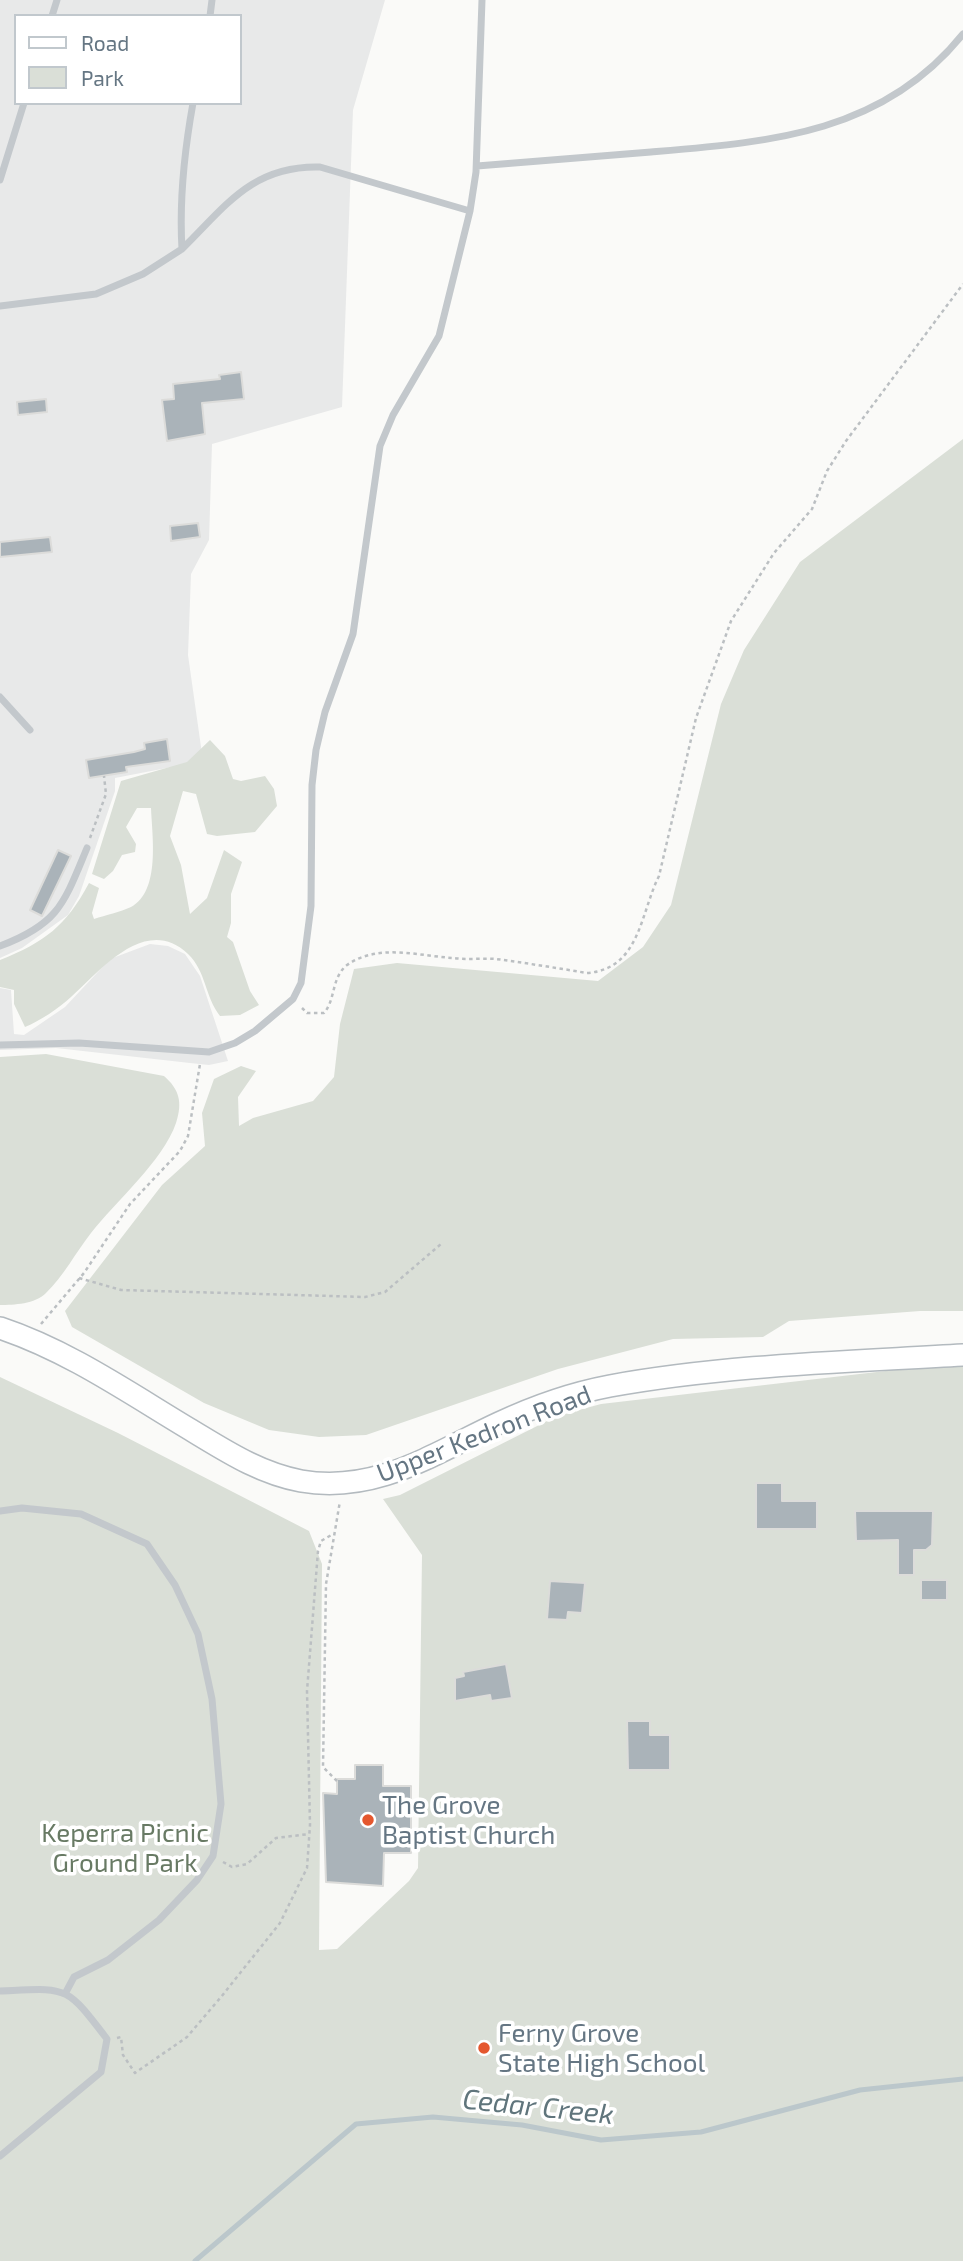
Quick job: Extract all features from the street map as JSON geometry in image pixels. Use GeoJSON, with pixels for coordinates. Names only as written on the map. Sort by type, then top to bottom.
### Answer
{"type":"FeatureCollection","features":[{"type":"Feature","properties":{"kind":"main road","name":"Upper Kedron Road"},"geometry":{"type":"LineString","coordinates":[[0,1328],[64,1354],[253,1467],[317,1483],[355,1482],[385,1477],[422,1463],[499,1423],[608,1386],[759,1369],[963,1355]]}},
{"type":"Feature","properties":{"kind":"lane"},"geometry":{"type":"LineString","coordinates":[[0,1045],[79,1043],[202,1053],[235,1043],[255,1031],[293,999],[303,975],[307,945],[312,785],[316,750],[325,712],[353,634],[380,446],[393,415],[439,336],[470,211],[477,166],[482,0]]}},
{"type":"Feature","properties":{"kind":"lane"},"geometry":{"type":"LineString","coordinates":[[477,166],[754,144],[839,123],[897,96],[943,59],[963,34]]}},
{"type":"Feature","properties":{"kind":"lane"},"geometry":{"type":"LineString","coordinates":[[0,180],[23,105]]}},
{"type":"Feature","properties":{"kind":"lane"},"geometry":{"type":"LineString","coordinates":[[182,249],[180,209],[184,155],[194,105]]}},
{"type":"Feature","properties":{"kind":"lane"},"geometry":{"type":"LineString","coordinates":[[0,306],[96,294],[142,274],[182,249],[235,195],[260,179],[301,166],[320,167],[470,211]]}},
{"type":"Feature","properties":{"kind":"lane"},"geometry":{"type":"LineString","coordinates":[[0,697],[30,730]]}},
{"type":"Feature","properties":{"kind":"lane"},"geometry":{"type":"LineString","coordinates":[[0,947],[27,935],[56,913],[64,903],[87,848]]}},
{"type":"Feature","properties":{"kind":"lane"},"geometry":{"type":"LineString","coordinates":[[0,1511],[22,1508],[81,1514],[148,1544],[175,1585],[198,1634],[212,1699],[221,1804],[213,1856],[197,1880],[159,1920],[108,1960],[74,1977],[66,1992]]}},
{"type":"Feature","properties":{"kind":"lane"},"geometry":{"type":"LineString","coordinates":[[0,1991],[50,1989],[66,1992],[84,2008],[107,2039],[101,2071],[0,2156]]}},
{"type":"Feature","properties":{"kind":"path"},"geometry":{"type":"LineString","coordinates":[[293,999],[307,1013],[324,1013],[338,975],[345,967],[353,962],[391,953],[412,951],[445,958],[492,959],[587,973],[601,972],[625,956],[641,929],[650,893],[659,876],[696,718],[731,621],[774,553],[812,509],[827,471],[846,441],[963,284]]}},
{"type":"Feature","properties":{"kind":"path"},"geometry":{"type":"LineString","coordinates":[[87,848],[106,794],[104,776]]}},
{"type":"Feature","properties":{"kind":"path"},"geometry":{"type":"LineString","coordinates":[[32,1339],[79,1278],[130,1204],[180,1151],[188,1136],[202,1053]]}},
{"type":"Feature","properties":{"kind":"path"},"geometry":{"type":"LineString","coordinates":[[79,1278],[121,1290],[365,1297],[385,1293],[441,1244]]}},
{"type":"Feature","properties":{"kind":"path"},"geometry":{"type":"LineString","coordinates":[[337,1781],[323,1767],[326,1584],[340,1501]]}},
{"type":"Feature","properties":{"kind":"path"},"geometry":{"type":"LineString","coordinates":[[107,2039],[121,2037],[123,2054],[135,2073],[187,2037],[280,1923],[307,1868],[307,1690],[321,1541],[333,1534]]}},
{"type":"Feature","properties":{"kind":"path"},"geometry":{"type":"LineString","coordinates":[[213,1856],[232,1867],[247,1864],[275,1839],[309,1834]]}},
{"type":"Feature","properties":{"kind":"shaded area"},"geometry":{"type":"Polygon","coordinates":[[[0,0],[385,0],[353,110],[342,407],[212,444],[209,540],[191,574],[188,655],[203,761],[115,778],[115,791],[79,896],[68,915],[22,948],[0,958],[0,0]]]}},
{"type":"Feature","properties":{"kind":"shaded area"},"geometry":{"type":"Polygon","coordinates":[[[150,944],[168,946],[185,954],[200,976],[228,1061],[209,1065],[56,1048],[0,1050],[0,988],[11,990],[14,1034],[24,1035],[65,1007],[110,959],[150,944]]]}},
{"type":"Feature","properties":{"kind":"green space"},"geometry":{"type":"Polygon","coordinates":[[[963,439],[963,1311],[920,1311],[789,1321],[763,1337],[673,1339],[558,1369],[366,1435],[319,1437],[269,1430],[204,1403],[72,1327],[65,1311],[162,1185],[205,1146],[202,1113],[214,1079],[241,1066],[256,1071],[238,1097],[239,1126],[253,1118],[313,1101],[334,1077],[340,1024],[354,969],[397,963],[598,981],[643,947],[671,905],[721,704],[744,650],[800,562],[963,439]]]}},
{"type":"Feature","properties":{"kind":"green space"},"geometry":{"type":"Polygon","coordinates":[[[210,740],[225,756],[233,779],[241,781],[265,776],[274,789],[277,806],[255,832],[217,836],[207,834],[196,794],[183,791],[170,836],[181,865],[190,914],[207,898],[224,850],[242,862],[231,894],[231,923],[227,937],[233,942],[250,991],[259,1005],[240,1015],[220,1016],[194,961],[172,943],[156,940],[125,950],[61,1005],[25,1027],[14,1004],[14,990],[0,987],[0,960],[30,946],[53,931],[72,911],[89,883],[99,888],[92,913],[94,919],[131,907],[141,899],[147,889],[153,862],[151,808],[137,808],[126,827],[136,844],[135,852],[122,855],[113,871],[104,879],[92,874],[121,781],[187,762],[210,740]]]}},
{"type":"Feature","properties":{"kind":"green space"},"geometry":{"type":"Polygon","coordinates":[[[46,1054],[164,1076],[178,1096],[178,1115],[161,1152],[91,1233],[52,1287],[30,1302],[0,1305],[0,1057],[46,1054]]]}},
{"type":"Feature","properties":{"kind":"green space","name":"Keperra Picnic Ground Park"},"geometry":{"type":"Polygon","coordinates":[[[963,1362],[963,2261],[0,2261],[0,1377],[118,1433],[309,1531],[322,1564],[319,1950],[337,1949],[409,1881],[418,1868],[422,1555],[383,1499],[400,1495],[557,1416],[601,1404],[963,1362]]]}},
{"type":"Feature","properties":{"kind":"building"},"geometry":{"type":"Polygon","coordinates":[[[241,372],[244,399],[202,403],[205,434],[167,441],[162,400],[174,399],[173,384],[220,379],[219,375],[241,372]]]}},
{"type":"Feature","properties":{"kind":"building"},"geometry":{"type":"Polygon","coordinates":[[[46,399],[47,412],[18,415],[17,402],[46,399]]]}},
{"type":"Feature","properties":{"kind":"building"},"geometry":{"type":"Polygon","coordinates":[[[198,523],[200,537],[171,541],[170,526],[198,523]]]}},
{"type":"Feature","properties":{"kind":"building"},"geometry":{"type":"Polygon","coordinates":[[[50,537],[52,552],[0,557],[0,542],[50,537]]]}},
{"type":"Feature","properties":{"kind":"building"},"geometry":{"type":"Polygon","coordinates":[[[167,739],[170,761],[126,767],[127,772],[89,778],[86,760],[134,752],[145,749],[144,743],[167,739]]]}},
{"type":"Feature","properties":{"kind":"building"},"geometry":{"type":"Polygon","coordinates":[[[58,850],[71,856],[42,916],[30,910],[58,850]]]}},
{"type":"Feature","properties":{"kind":"building"},"geometry":{"type":"Polygon","coordinates":[[[756,1483],[782,1483],[782,1501],[817,1501],[817,1529],[756,1529],[756,1483]]]}},
{"type":"Feature","properties":{"kind":"building"},"geometry":{"type":"Polygon","coordinates":[[[855,1511],[933,1511],[932,1545],[926,1550],[914,1550],[914,1575],[898,1575],[898,1540],[856,1541],[855,1511]]]}},
{"type":"Feature","properties":{"kind":"building"},"geometry":{"type":"Polygon","coordinates":[[[921,1580],[947,1580],[947,1600],[921,1600],[921,1580]]]}},
{"type":"Feature","properties":{"kind":"building"},"geometry":{"type":"Polygon","coordinates":[[[550,1581],[585,1583],[582,1613],[568,1612],[567,1620],[547,1619],[550,1581]]]}},
{"type":"Feature","properties":{"kind":"building"},"geometry":{"type":"Polygon","coordinates":[[[506,1664],[512,1698],[491,1701],[490,1695],[455,1701],[455,1678],[464,1676],[463,1672],[506,1664]]]}},
{"type":"Feature","properties":{"kind":"building"},"geometry":{"type":"Polygon","coordinates":[[[627,1721],[650,1721],[650,1735],[670,1735],[670,1770],[628,1770],[627,1721]]]}},
{"type":"Feature","properties":{"kind":"building","name":"The Grove Baptist Church"},"geometry":{"type":"Polygon","coordinates":[[[355,1765],[383,1765],[383,1786],[411,1786],[411,1853],[384,1853],[383,1886],[326,1882],[323,1793],[337,1794],[337,1779],[355,1779],[355,1765]]]}},
{"type":"Feature","properties":{"kind":"waterway","name":"Cedar Creek"},"geometry":{"type":"LineString","coordinates":[[195,2261],[356,2124],[433,2117],[522,2125],[601,2140],[701,2132],[860,2090],[963,2079]]}},
{"type":"Feature","properties":{"kind":"place","name":"The Grove Baptist Church"},"geometry":{"type":"Point","coordinates":[368,1820]}},
{"type":"Feature","properties":{"kind":"place","name":"Ferny Grove State High School"},"geometry":{"type":"Point","coordinates":[484,2048]}}]}
